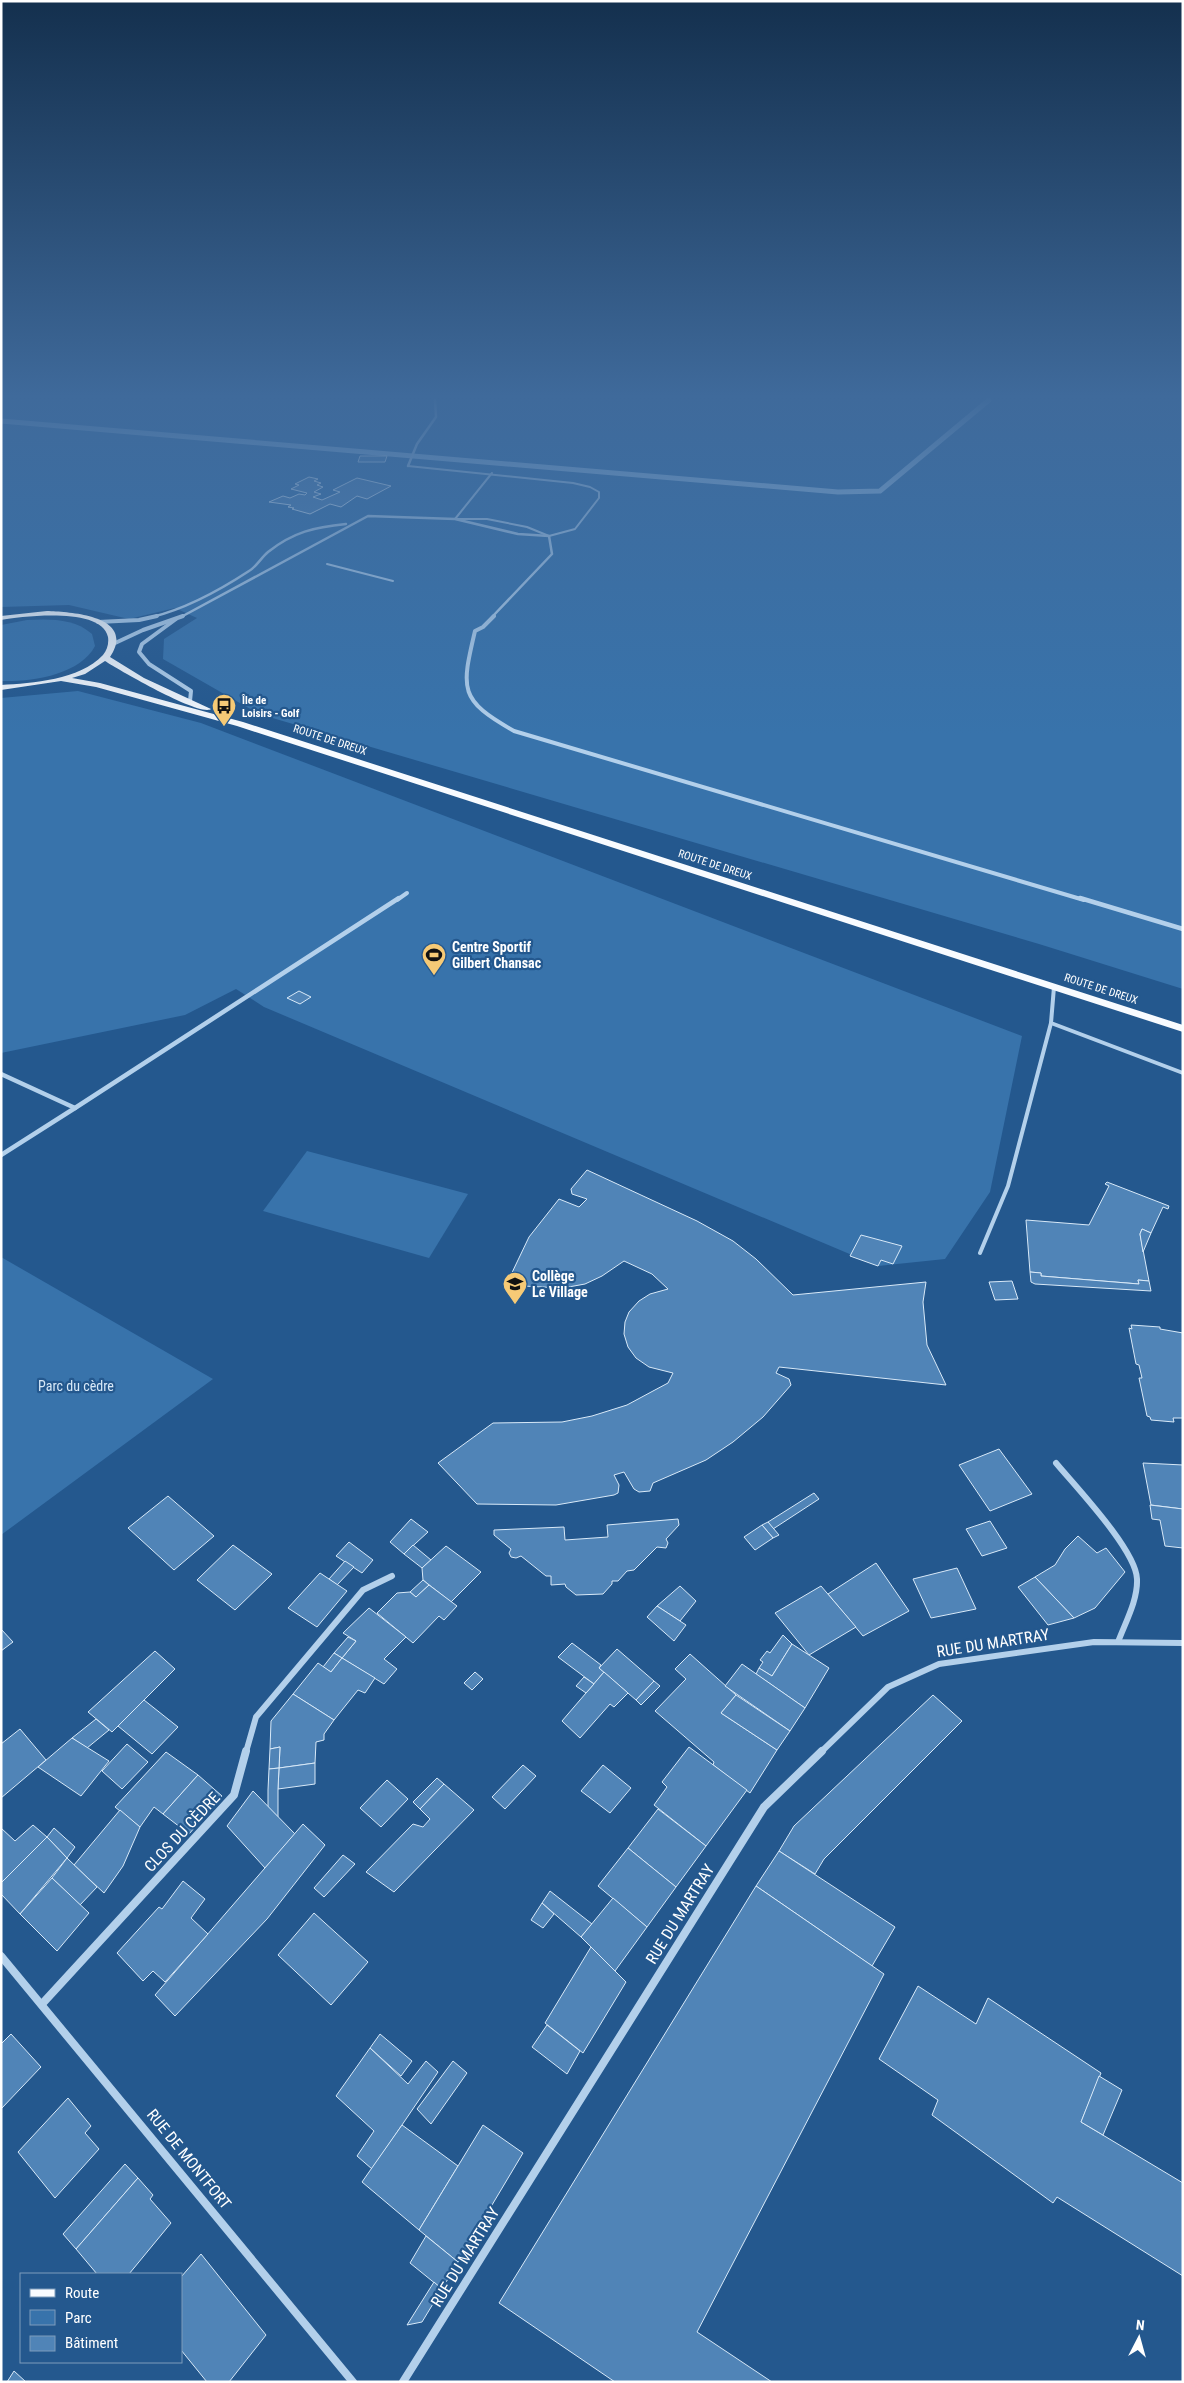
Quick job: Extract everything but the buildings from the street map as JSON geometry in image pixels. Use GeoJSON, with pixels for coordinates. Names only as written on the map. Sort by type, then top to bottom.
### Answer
{"type":"FeatureCollection","features":[{"type":"Feature","properties":{"kind":"main road"},"geometry":{"type":"LineString","coordinates":[[1,618],[52,612],[73,614],[98,622],[107,628],[112,636],[113,644],[105,657],[93,666],[62,679],[30,686],[1,688]]}},
{"type":"Feature","properties":{"kind":"main road","name":"ROUTE DE DREUX"},"geometry":{"type":"LineString","coordinates":[[105,657],[146,683],[240,724]]}},
{"type":"Feature","properties":{"kind":"main road","name":"ROUTE DE DREUX"},"geometry":{"type":"LineString","coordinates":[[62,679],[97,685],[240,724],[1183,1028]]}},
{"type":"Feature","properties":{"kind":"street"},"geometry":{"type":"LineString","coordinates":[[113,644],[143,630],[177,619],[349,524],[368,516],[455,519],[518,534],[549,536],[552,554],[482,627],[475,631],[464,684],[469,699],[487,718],[514,731],[1183,929]]}},
{"type":"Feature","properties":{"kind":"street"},"geometry":{"type":"LineString","coordinates":[[98,622],[139,620],[174,612],[251,570],[258,558],[296,536],[316,527],[349,524]]}},
{"type":"Feature","properties":{"kind":"street"},"geometry":{"type":"LineString","coordinates":[[177,619],[142,644],[139,652],[149,664],[191,692],[190,701]]}},
{"type":"Feature","properties":{"kind":"street"},"geometry":{"type":"LineString","coordinates":[[1,1155],[407,893]]}},
{"type":"Feature","properties":{"kind":"street"},"geometry":{"type":"LineString","coordinates":[[1,1074],[75,1108]]}},
{"type":"Feature","properties":{"kind":"street"},"geometry":{"type":"LineString","coordinates":[[1056,1463],[1125,1549],[1138,1577],[1131,1610],[1118,1642]]}},
{"type":"Feature","properties":{"kind":"street","name":"CLOS DU CÈDRE"},"geometry":{"type":"LineString","coordinates":[[42,2004],[234,1795],[256,1717],[363,1590],[392,1576]]}},
{"type":"Feature","properties":{"kind":"street","name":"RUE DU MARTRAY"},"geometry":{"type":"LineString","coordinates":[[403,2382],[764,1807],[888,1687],[939,1664],[1094,1642],[1183,1643]]}},
{"type":"Feature","properties":{"kind":"street","name":"RUE DE MONTFORT"},"geometry":{"type":"LineString","coordinates":[[1,1956],[353,2382]]}},
{"type":"Feature","properties":{"kind":"lane"},"geometry":{"type":"LineString","coordinates":[[455,519],[461,511]]}},
{"type":"Feature","properties":{"kind":"lane"},"geometry":{"type":"LineString","coordinates":[[455,519],[488,519],[527,527],[549,536],[575,529],[589,511]]}},
{"type":"Feature","properties":{"kind":"lane"},"geometry":{"type":"LineString","coordinates":[[327,564],[393,580]]}},
{"type":"Feature","properties":{"kind":"lane"},"geometry":{"type":"LineString","coordinates":[[980,1253],[1008,1186],[1051,1023],[1054,987]]}},
{"type":"Feature","properties":{"kind":"lane"},"geometry":{"type":"LineString","coordinates":[[1051,1023],[1183,1072]]}},
{"type":"Feature","properties":{"kind":"green space"},"geometry":{"type":"Polygon","coordinates":[[[1,511],[1183,511],[1183,989],[1039,944],[259,714],[163,659],[164,639],[197,618],[175,608],[129,619],[69,605],[1,607],[1,511]]]}},
{"type":"Feature","properties":{"kind":"green space"},"geometry":{"type":"Polygon","coordinates":[[[27,620],[52,620],[77,625],[92,634],[95,646],[88,656],[78,664],[54,675],[26,680],[1,681],[1,625],[27,620]]]}},
{"type":"Feature","properties":{"kind":"green space","name":"Centre Sportif Gilbert Chansac"},"geometry":{"type":"Polygon","coordinates":[[[78,691],[201,723],[1022,1036],[990,1192],[945,1259],[878,1266],[264,1007],[236,989],[185,1015],[1,1053],[1,698],[78,691]]]}},
{"type":"Feature","properties":{"kind":"green space"},"geometry":{"type":"Polygon","coordinates":[[[307,1151],[468,1194],[429,1258],[263,1211],[307,1151]]]}},
{"type":"Feature","properties":{"kind":"green space","name":"Parc du cèdre"},"geometry":{"type":"Polygon","coordinates":[[[1,1257],[213,1379],[1,1535],[1,1257]]]}},
{"type":"Feature","properties":{"kind":"place","name":"Île de Loisirs - Golf"},"geometry":{"type":"Point","coordinates":[224,727]}},
{"type":"Feature","properties":{"kind":"place","name":"Centre Sportif Gilbert Chansac"},"geometry":{"type":"Point","coordinates":[434,976]}},
{"type":"Feature","properties":{"kind":"place","name":"Collège Le Village"},"geometry":{"type":"Point","coordinates":[515,1305]}}]}
